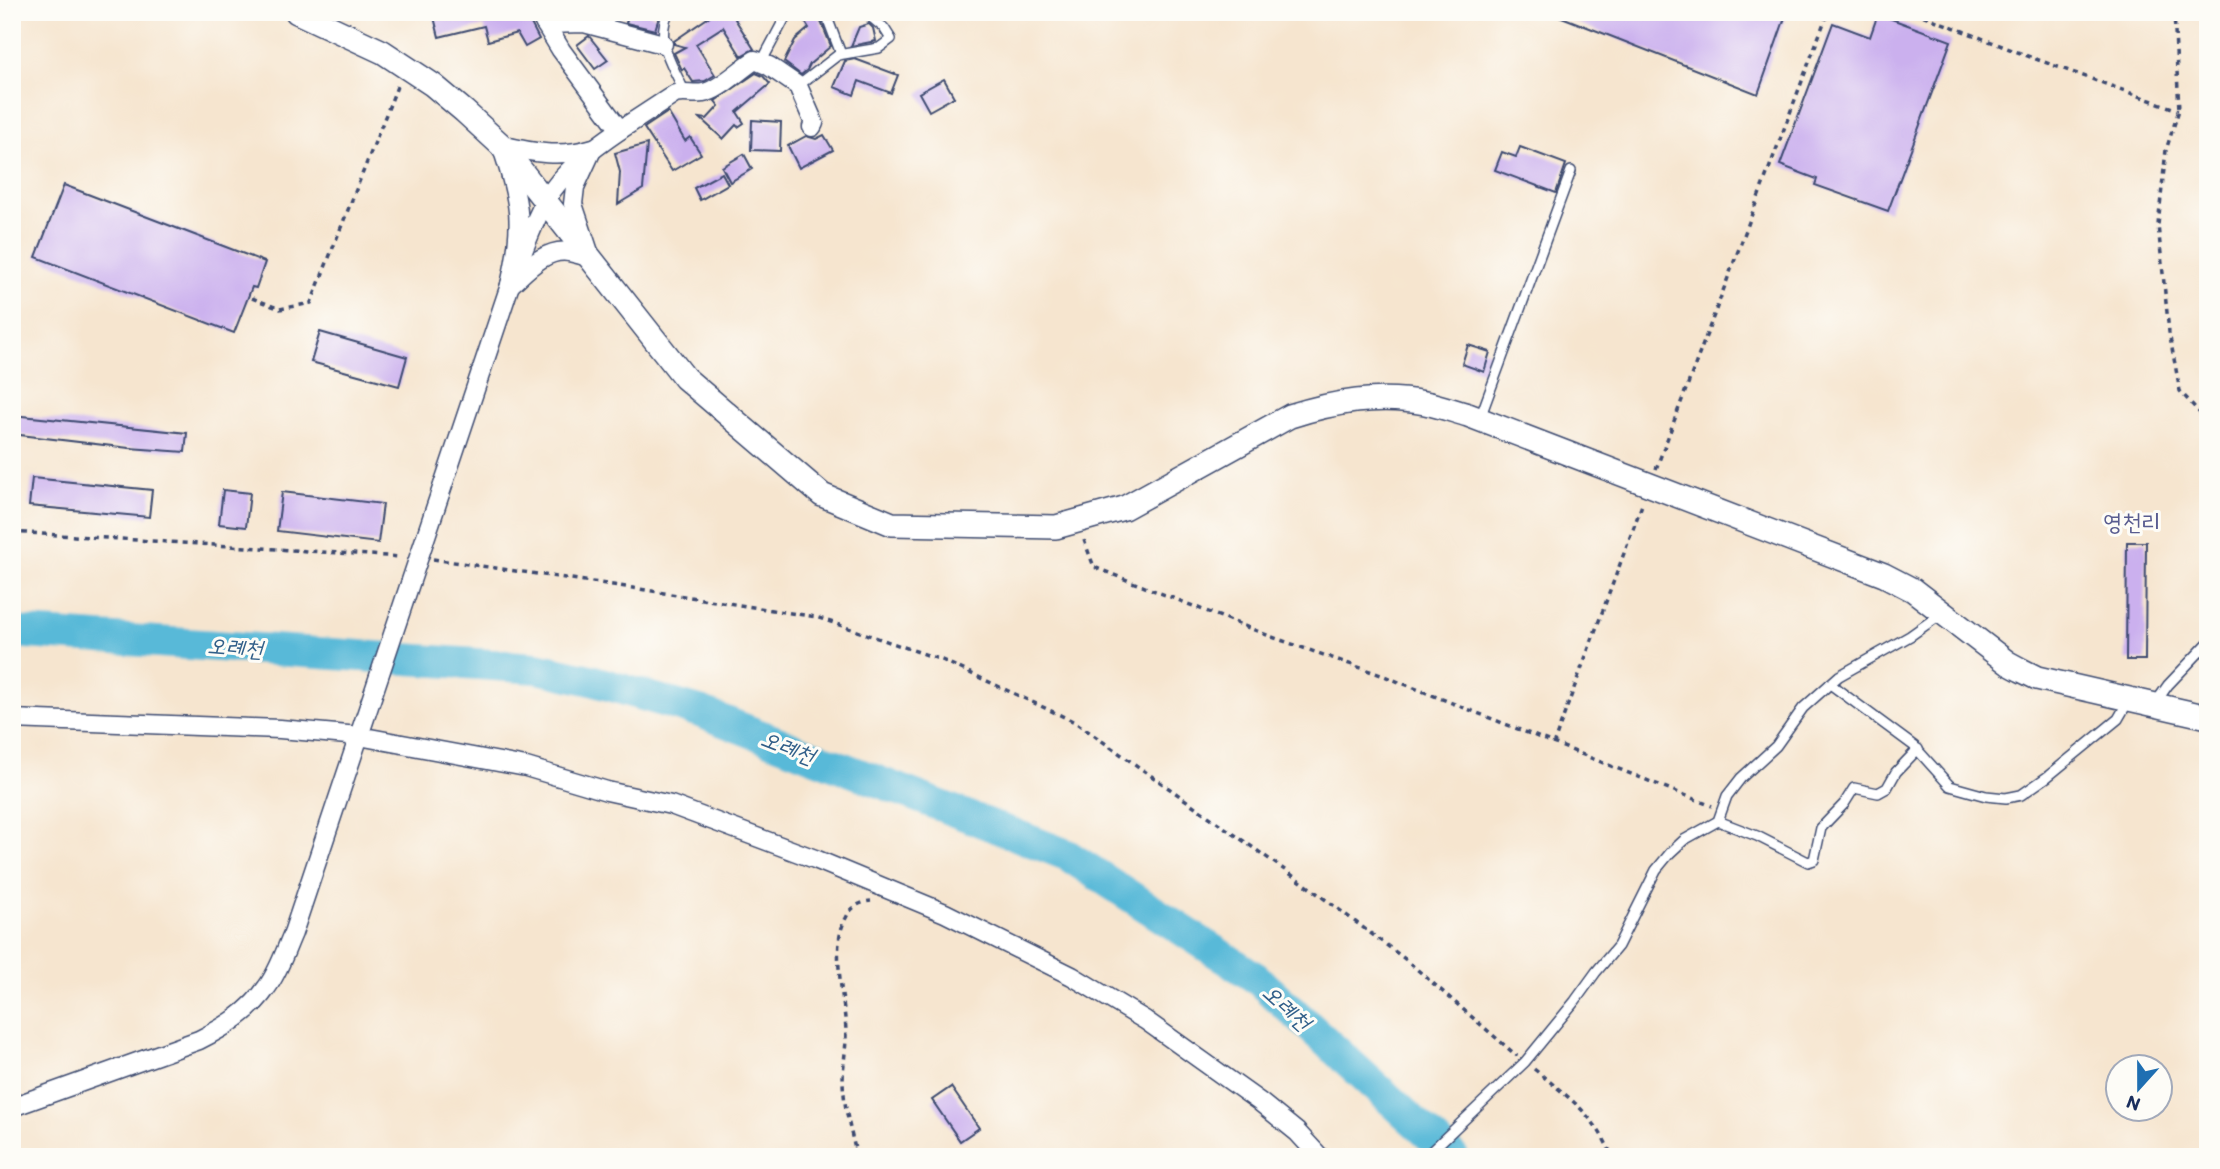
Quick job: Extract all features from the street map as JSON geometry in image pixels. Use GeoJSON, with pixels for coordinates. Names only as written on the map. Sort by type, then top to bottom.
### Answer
{"type":"FeatureCollection","features":[{"type":"Feature","properties":{"kind":"street"},"geometry":{"type":"LineString","coordinates":[[297,12],[383,52],[433,85],[500,145],[685,378],[822,495],[892,524],[1056,527],[1124,508],[1290,416],[1351,401],[1393,399],[1425,403],[1479,419],[1884,575],[1913,590],[2008,663],[2038,678],[2208,717]]}},
{"type":"Feature","properties":{"kind":"street"},"geometry":{"type":"LineString","coordinates":[[542,18],[585,18],[663,44]]}},
{"type":"Feature","properties":{"kind":"street"},"geometry":{"type":"LineString","coordinates":[[542,18],[561,50],[620,130]]}},
{"type":"Feature","properties":{"kind":"street"},"geometry":{"type":"LineString","coordinates":[[12,1107],[199,1040],[226,1026],[267,988],[293,933],[510,285],[546,201],[563,177],[593,148],[656,104],[684,91],[704,93],[755,60],[798,86],[814,123],[812,127]]}},
{"type":"Feature","properties":{"kind":"street"},"geometry":{"type":"LineString","coordinates":[[500,145],[554,155],[574,154],[593,148]]}},
{"type":"Feature","properties":{"kind":"street"},"geometry":{"type":"LineString","coordinates":[[500,145],[513,183],[520,225],[518,250],[510,285]]}},
{"type":"Feature","properties":{"kind":"street"},"geometry":{"type":"LineString","coordinates":[[591,258],[573,204],[575,187],[593,148]]}},
{"type":"Feature","properties":{"kind":"street"},"geometry":{"type":"LineString","coordinates":[[510,285],[551,253],[569,252],[591,258]]}},
{"type":"Feature","properties":{"kind":"street"},"geometry":{"type":"LineString","coordinates":[[12,719],[280,729],[359,736],[526,767],[607,791],[671,805],[815,859],[945,913],[1072,976],[1145,1020],[1260,1102],[1297,1132],[1320,1157]]}},
{"type":"Feature","properties":{"kind":"lane"},"geometry":{"type":"LineString","coordinates":[[668,12],[664,21],[663,44],[684,91]]}},
{"type":"Feature","properties":{"kind":"lane"},"geometry":{"type":"LineString","coordinates":[[761,63],[788,12]]}},
{"type":"Feature","properties":{"kind":"lane"},"geometry":{"type":"LineString","coordinates":[[825,12],[841,54]]}},
{"type":"Feature","properties":{"kind":"lane"},"geometry":{"type":"LineString","coordinates":[[798,86],[841,54],[879,48],[891,39],[884,28],[865,12]]}},
{"type":"Feature","properties":{"kind":"lane"},"geometry":{"type":"LineString","coordinates":[[1479,419],[1571,171]]}},
{"type":"Feature","properties":{"kind":"lane"},"geometry":{"type":"LineString","coordinates":[[1425,1157],[1525,1062],[1618,947],[1662,862],[1676,846],[1718,821],[1727,796],[1741,778],[1771,751],[1803,708],[1839,676],[1910,636],[1942,613]]}},
{"type":"Feature","properties":{"kind":"lane"},"geometry":{"type":"LineString","coordinates":[[2154,705],[2168,685],[2208,643]]}},
{"type":"Feature","properties":{"kind":"lane"},"geometry":{"type":"LineString","coordinates":[[1830,684],[1918,749],[1950,786],[1986,796],[2006,798],[2021,795],[2047,777],[2118,719],[2130,699]]}},
{"type":"Feature","properties":{"kind":"lane"},"geometry":{"type":"LineString","coordinates":[[1718,821],[1757,836],[1808,862],[1814,860],[1821,828],[1844,804],[1854,788],[1878,793],[1888,788],[1896,772],[1918,749]]}},
{"type":"Feature","properties":{"kind":"path"},"geometry":{"type":"LineString","coordinates":[[1553,745],[1828,12]]}},
{"type":"Feature","properties":{"kind":"path"},"geometry":{"type":"LineString","coordinates":[[1914,12],[2179,110]]}},
{"type":"Feature","properties":{"kind":"path"},"geometry":{"type":"LineString","coordinates":[[2174,12],[2179,110],[2166,150],[2159,238],[2169,332],[2180,391],[2208,422]]}},
{"type":"Feature","properties":{"kind":"path"},"geometry":{"type":"LineString","coordinates":[[253,298],[280,309],[311,303],[405,66]]}},
{"type":"Feature","properties":{"kind":"path"},"geometry":{"type":"LineString","coordinates":[[1076,522],[1094,567],[1272,637],[1384,676],[1721,810]]}},
{"type":"Feature","properties":{"kind":"path"},"geometry":{"type":"LineString","coordinates":[[12,532],[419,557],[816,617],[942,660],[1075,722],[1306,885],[1405,959],[1575,1102],[1594,1121],[1612,1157]]}},
{"type":"Feature","properties":{"kind":"path"},"geometry":{"type":"LineString","coordinates":[[857,1157],[842,1073],[846,1032],[839,949],[845,919],[850,911],[861,902],[876,900]]}},
{"type":"Feature","properties":{"kind":"building"},"geometry":{"type":"Polygon","coordinates":[[[452,12],[525,12],[539,39],[525,47],[517,33],[488,41],[484,26],[439,37],[434,17],[452,12]]]}},
{"type":"Feature","properties":{"kind":"building"},"geometry":{"type":"Polygon","coordinates":[[[629,12],[644,12],[659,17],[655,30],[626,23],[629,12]]]}},
{"type":"Feature","properties":{"kind":"building"},"geometry":{"type":"Polygon","coordinates":[[[714,12],[745,12],[735,19],[754,49],[741,56],[723,27],[696,44],[715,75],[705,81],[693,82],[684,68],[682,70],[674,53],[685,47],[674,44],[674,41],[714,12]]]}},
{"type":"Feature","properties":{"kind":"building"},"geometry":{"type":"Polygon","coordinates":[[[808,12],[817,12],[831,46],[801,75],[784,62],[795,40],[809,28],[804,20],[808,12]]]}},
{"type":"Feature","properties":{"kind":"building"},"geometry":{"type":"Polygon","coordinates":[[[1549,12],[1787,12],[1758,94],[1549,12]]]}},
{"type":"Feature","properties":{"kind":"building"},"geometry":{"type":"Polygon","coordinates":[[[1878,14],[1951,41],[1888,211],[1815,185],[1817,179],[1780,165],[1833,23],[1870,37],[1878,14]]]}},
{"type":"Feature","properties":{"kind":"building"},"geometry":{"type":"Polygon","coordinates":[[[869,24],[873,28],[876,41],[851,46],[859,27],[869,24]]]}},
{"type":"Feature","properties":{"kind":"building"},"geometry":{"type":"Polygon","coordinates":[[[589,36],[608,60],[595,69],[577,45],[589,36]]]}},
{"type":"Feature","properties":{"kind":"building"},"geometry":{"type":"Polygon","coordinates":[[[855,59],[898,75],[891,93],[859,81],[854,95],[834,87],[845,61],[855,59]]]}},
{"type":"Feature","properties":{"kind":"building"},"geometry":{"type":"Polygon","coordinates":[[[756,73],[770,84],[737,112],[744,123],[738,127],[736,125],[723,139],[700,118],[707,119],[719,106],[715,101],[756,73]]]}},
{"type":"Feature","properties":{"kind":"building"},"geometry":{"type":"Polygon","coordinates":[[[944,79],[954,97],[929,111],[919,93],[944,79]]]}},
{"type":"Feature","properties":{"kind":"building"},"geometry":{"type":"Polygon","coordinates":[[[668,112],[685,141],[690,137],[701,154],[672,171],[644,128],[668,112]]]}},
{"type":"Feature","properties":{"kind":"building"},"geometry":{"type":"Polygon","coordinates":[[[752,120],[781,122],[780,151],[751,150],[752,120]]]}},
{"type":"Feature","properties":{"kind":"building"},"geometry":{"type":"Polygon","coordinates":[[[824,135],[833,150],[799,168],[788,146],[806,136],[816,139],[824,135]]]}},
{"type":"Feature","properties":{"kind":"building"},"geometry":{"type":"Polygon","coordinates":[[[647,144],[643,189],[618,204],[620,172],[615,153],[647,144]]]}},
{"type":"Feature","properties":{"kind":"building"},"geometry":{"type":"Polygon","coordinates":[[[1520,147],[1566,164],[1556,193],[1495,170],[1502,152],[1516,157],[1520,147]]]}},
{"type":"Feature","properties":{"kind":"building"},"geometry":{"type":"Polygon","coordinates":[[[744,154],[752,169],[730,182],[722,167],[744,154]]]}},
{"type":"Feature","properties":{"kind":"building"},"geometry":{"type":"Polygon","coordinates":[[[722,173],[728,184],[700,200],[694,188],[722,173]]]}},
{"type":"Feature","properties":{"kind":"building"},"geometry":{"type":"Polygon","coordinates":[[[64,185],[265,262],[256,288],[252,287],[234,333],[36,257],[64,185]]]}},
{"type":"Feature","properties":{"kind":"building"},"geometry":{"type":"Polygon","coordinates":[[[320,332],[407,357],[399,386],[311,362],[320,332]]]}},
{"type":"Feature","properties":{"kind":"building"},"geometry":{"type":"Polygon","coordinates":[[[1468,345],[1490,352],[1484,372],[1462,364],[1468,345]]]}},
{"type":"Feature","properties":{"kind":"building"},"geometry":{"type":"Polygon","coordinates":[[[12,415],[187,433],[185,452],[12,434],[12,415]]]}},
{"type":"Feature","properties":{"kind":"building"},"geometry":{"type":"Polygon","coordinates":[[[32,478],[152,490],[149,517],[29,506],[32,478]]]}},
{"type":"Feature","properties":{"kind":"building"},"geometry":{"type":"Polygon","coordinates":[[[223,490],[250,493],[246,527],[219,524],[223,490]]]}},
{"type":"Feature","properties":{"kind":"building"},"geometry":{"type":"Polygon","coordinates":[[[282,492],[383,504],[378,543],[277,531],[282,492]]]}},
{"type":"Feature","properties":{"kind":"building"},"geometry":{"type":"Polygon","coordinates":[[[2127,542],[2146,542],[2145,660],[2126,660],[2127,542]]]}},
{"type":"Feature","properties":{"kind":"building"},"geometry":{"type":"Polygon","coordinates":[[[951,1087],[979,1128],[960,1141],[932,1100],[951,1087]]]}},
{"type":"Feature","properties":{"kind":"waterway","name":"오례천"},"geometry":{"type":"LineString","coordinates":[[12,632],[537,668],[591,680],[700,712],[1067,855],[1256,978],[1453,1157]]}},
{"type":"Feature","properties":{"kind":"district","name":"영천리"},"geometry":{"type":"Point","coordinates":[2132,522]}}]}
